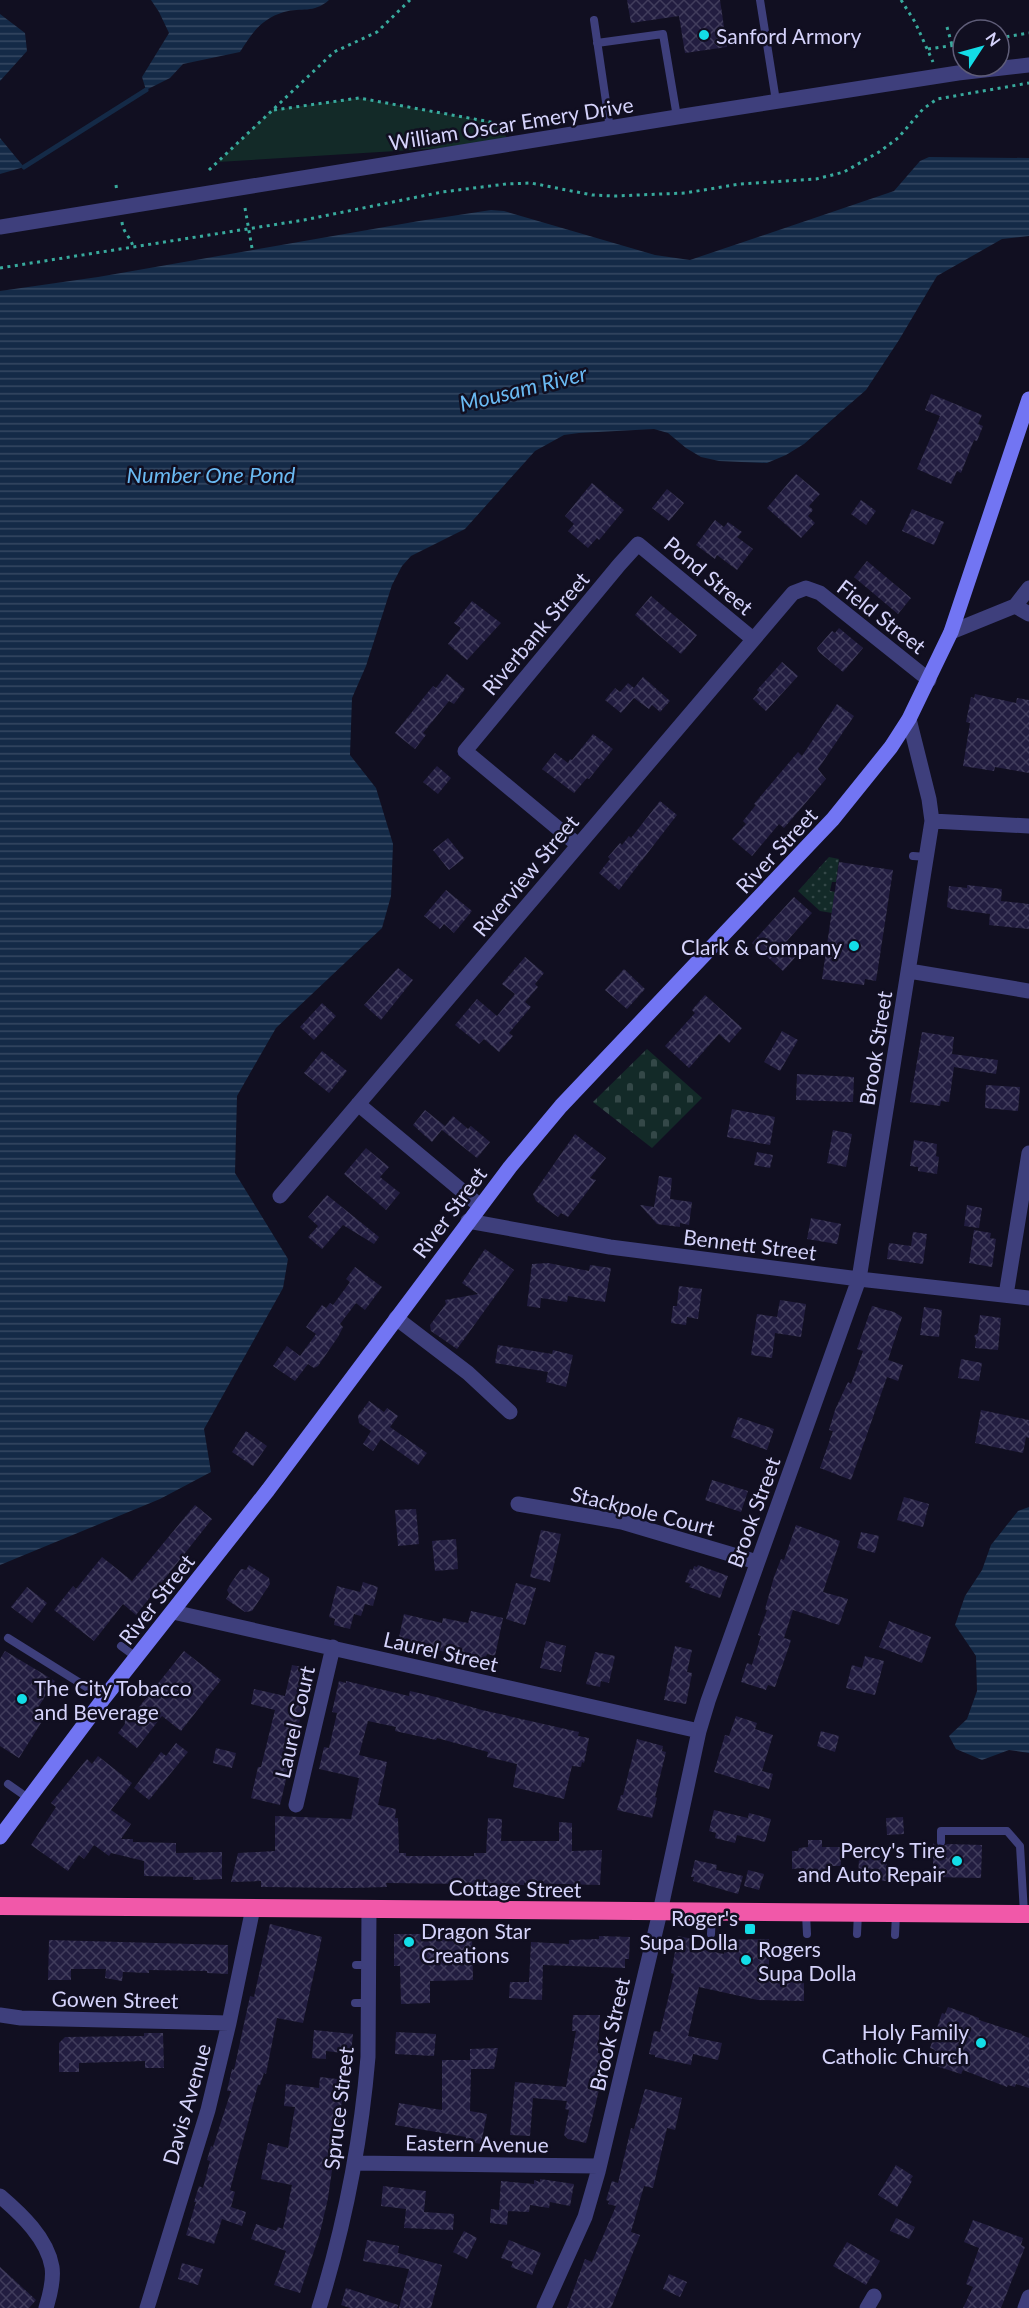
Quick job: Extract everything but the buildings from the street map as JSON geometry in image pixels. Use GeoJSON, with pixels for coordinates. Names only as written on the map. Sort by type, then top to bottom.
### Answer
{"type":"FeatureCollection","features":[{"type":"Feature","properties":{"kind":"highway","name":"Cottage Street"},"geometry":{"type":"LineString","coordinates":[[0,1906],[1027,1914]]}},
{"type":"Feature","properties":{"kind":"street","name":"William Oscar Emery Drive"},"geometry":{"type":"LineString","coordinates":[[0,227],[776,101],[1029,65]]}},
{"type":"Feature","properties":{"kind":"street","name":"River Street"},"geometry":{"type":"LineString","coordinates":[[0,1837],[104,1698],[268,1490],[479,1205],[561,1106],[833,819],[873,772],[909,719],[951,632],[1029,399]]}},
{"type":"Feature","properties":{"kind":"street","name":"Pond Street"},"geometry":{"type":"LineString","coordinates":[[638,544],[753,639]]}},
{"type":"Feature","properties":{"kind":"street","name":"Riverbank Street"},"geometry":{"type":"LineString","coordinates":[[578,845],[465,751],[638,544]]}},
{"type":"Feature","properties":{"kind":"street","name":"Riverview Street"},"geometry":{"type":"LineString","coordinates":[[280,1196],[753,639],[793,593],[806,588]]}},
{"type":"Feature","properties":{"kind":"street","name":"Field Street"},"geometry":{"type":"LineString","coordinates":[[806,588],[820,593],[929,680]]}},
{"type":"Feature","properties":{"kind":"street"},"geometry":{"type":"LineString","coordinates":[[951,632],[1015,606],[1029,588]]}},
{"type":"Feature","properties":{"kind":"street"},"geometry":{"type":"LineString","coordinates":[[1015,606],[1029,614]]}},
{"type":"Feature","properties":{"kind":"street","name":"Brook Street"},"geometry":{"type":"LineString","coordinates":[[544,2308],[585,2217],[599,2166],[660,1912],[699,1731],[757,1562],[859,1280],[909,971],[920,856],[932,821],[929,799],[909,719]]}},
{"type":"Feature","properties":{"kind":"street"},"geometry":{"type":"LineString","coordinates":[[932,821],[1029,826]]}},
{"type":"Feature","properties":{"kind":"street"},"geometry":{"type":"LineString","coordinates":[[909,971],[1029,991]]}},
{"type":"Feature","properties":{"kind":"street"},"geometry":{"type":"LineString","coordinates":[[358,1104],[479,1205]]}},
{"type":"Feature","properties":{"kind":"street"},"geometry":{"type":"LineString","coordinates":[[1006,1295],[1029,1153]]}},
{"type":"Feature","properties":{"kind":"street","name":"Bennett Street"},"geometry":{"type":"LineString","coordinates":[[468,1221],[610,1247],[859,1280],[1029,1298]]}},
{"type":"Feature","properties":{"kind":"street"},"geometry":{"type":"LineString","coordinates":[[396,1318],[468,1373],[510,1412]]}},
{"type":"Feature","properties":{"kind":"street","name":"Stackpole Court"},"geometry":{"type":"LineString","coordinates":[[518,1504],[622,1522],[757,1562]]}},
{"type":"Feature","properties":{"kind":"street","name":"Laurel Street"},"geometry":{"type":"LineString","coordinates":[[173,1611],[699,1731]]}},
{"type":"Feature","properties":{"kind":"street","name":"Laurel Court"},"geometry":{"type":"LineString","coordinates":[[296,1805],[333,1647]]}},
{"type":"Feature","properties":{"kind":"street","name":"Davis Avenue"},"geometry":{"type":"LineString","coordinates":[[147,2308],[208,2110],[253,1908]]}},
{"type":"Feature","properties":{"kind":"street","name":"Spruce Street"},"geometry":{"type":"LineString","coordinates":[[319,2308],[342,2224],[354,2163],[368,2057],[362,2003],[362,1965],[369,1909]]}},
{"type":"Feature","properties":{"kind":"street","name":"Gowen Street"},"geometry":{"type":"LineString","coordinates":[[0,2015],[21,2018],[229,2023]]}},
{"type":"Feature","properties":{"kind":"street","name":"Eastern Avenue"},"geometry":{"type":"LineString","coordinates":[[354,2163],[599,2166]]}},
{"type":"Feature","properties":{"kind":"street"},"geometry":{"type":"LineString","coordinates":[[0,2196],[27,2220],[48,2256],[52,2282],[46,2308]]}},
{"type":"Feature","properties":{"kind":"street"},"geometry":{"type":"LineString","coordinates":[[1024,2308],[1029,2297]]}},
{"type":"Feature","properties":{"kind":"lane"},"geometry":{"type":"LineString","coordinates":[[760,0],[776,101]]}},
{"type":"Feature","properties":{"kind":"lane"},"geometry":{"type":"LineString","coordinates":[[594,20],[610,129]]}},
{"type":"Feature","properties":{"kind":"lane"},"geometry":{"type":"LineString","coordinates":[[597,43],[663,34],[677,117]]}},
{"type":"Feature","properties":{"kind":"lane"},"geometry":{"type":"LineString","coordinates":[[8,1638],[104,1698]]}},
{"type":"Feature","properties":{"kind":"lane"},"geometry":{"type":"LineString","coordinates":[[121,1646],[136,1657]]}},
{"type":"Feature","properties":{"kind":"lane"},"geometry":{"type":"LineString","coordinates":[[8,1784],[28,1798]]}},
{"type":"Feature","properties":{"kind":"lane"},"geometry":{"type":"LineString","coordinates":[[941,1842],[941,1831],[1007,1831],[1020,1846],[1027,1914]]}},
{"type":"Feature","properties":{"kind":"lane"},"geometry":{"type":"LineString","coordinates":[[952,1831],[952,1842]]}},
{"type":"Feature","properties":{"kind":"lane"},"geometry":{"type":"LineString","coordinates":[[963,1831],[963,1842]]}},
{"type":"Feature","properties":{"kind":"lane"},"geometry":{"type":"LineString","coordinates":[[711,1934],[712,1912]]}},
{"type":"Feature","properties":{"kind":"lane"},"geometry":{"type":"LineString","coordinates":[[857,1934],[858,1913]]}},
{"type":"Feature","properties":{"kind":"lane"},"geometry":{"type":"LineString","coordinates":[[806,1914],[807,1934]]}},
{"type":"Feature","properties":{"kind":"lane"},"geometry":{"type":"LineString","coordinates":[[895,1935],[896,1914]]}},
{"type":"Feature","properties":{"kind":"path"},"geometry":{"type":"LineString","coordinates":[[209,170],[334,52],[377,32],[410,0]]}},
{"type":"Feature","properties":{"kind":"path"},"geometry":{"type":"LineString","coordinates":[[901,0],[915,22],[939,76]]}},
{"type":"Feature","properties":{"kind":"path"},"geometry":{"type":"LineString","coordinates":[[946,27],[951,42]]}},
{"type":"Feature","properties":{"kind":"path"},"geometry":{"type":"LineString","coordinates":[[1011,36],[1029,33]]}},
{"type":"Feature","properties":{"kind":"path"},"geometry":{"type":"LineString","coordinates":[[928,49],[951,45]]}},
{"type":"Feature","properties":{"kind":"path"},"geometry":{"type":"LineString","coordinates":[[0,268],[324,216],[442,192],[519,183],[562,188],[592,195],[615,196],[685,193],[740,184],[816,179],[844,172],[872,156],[898,138],[923,109],[937,99],[1029,83]]}},
{"type":"Feature","properties":{"kind":"path"},"geometry":{"type":"LineString","coordinates":[[272,110],[359,98],[496,123]]}},
{"type":"Feature","properties":{"kind":"path"},"geometry":{"type":"LineString","coordinates":[[245,208],[252,248]]}},
{"type":"Feature","properties":{"kind":"green space"},"geometry":{"type":"Polygon","coordinates":[[[359,98],[496,123],[512,144],[218,162],[272,110],[359,98]]]}},
{"type":"Feature","properties":{"kind":"green space"},"geometry":{"type":"Polygon","coordinates":[[[829,857],[839,859],[836,882],[832,882],[830,891],[835,892],[832,913],[820,911],[798,891],[829,857]]]}},
{"type":"Feature","properties":{"kind":"green space"},"geometry":{"type":"Polygon","coordinates":[[[647,1049],[702,1098],[652,1148],[593,1102],[647,1049]]]}},
{"type":"Feature","properties":{"kind":"water"},"geometry":{"type":"Polygon","coordinates":[[[151,0],[329,0],[312,9],[276,15],[258,28],[240,52],[183,64],[170,78],[146,90],[142,77],[169,33],[151,0]]]}},
{"type":"Feature","properties":{"kind":"water"},"geometry":{"type":"Polygon","coordinates":[[[0,14],[25,33],[27,51],[0,81],[0,14]]]}},
{"type":"Feature","properties":{"kind":"water"},"geometry":{"type":"Polygon","coordinates":[[[0,138],[24,167],[0,174],[0,138]]]}},
{"type":"Feature","properties":{"kind":"water","name":"Number One Pond"},"geometry":{"type":"Polygon","coordinates":[[[929,157],[1029,158],[1029,236],[1002,239],[937,276],[866,390],[804,444],[767,463],[719,461],[701,457],[668,433],[654,429],[564,435],[535,451],[465,529],[411,556],[402,566],[392,585],[366,666],[352,698],[350,755],[376,788],[393,844],[391,896],[382,928],[276,1028],[237,1096],[235,1173],[288,1259],[283,1288],[204,1429],[211,1472],[160,1499],[0,1565],[0,291],[98,277],[491,210],[504,211],[655,255],[690,260],[894,191],[920,161],[929,157]]]}},
{"type":"Feature","properties":{"kind":"water"},"geometry":{"type":"Polygon","coordinates":[[[1029,1507],[1029,1753],[1009,1750],[982,1760],[956,1749],[949,1736],[967,1719],[977,1691],[976,1656],[955,1625],[965,1596],[982,1570],[991,1545],[1018,1511],[1029,1507]]]}},
{"type":"Feature","properties":{"kind":"waterway"},"geometry":{"type":"LineString","coordinates":[[24,167],[146,90]]}},
{"type":"Feature","properties":{"kind":"place","name":"Sanford Armory"},"geometry":{"type":"Point","coordinates":[704,35]}},
{"type":"Feature","properties":{"kind":"place","name":"Clark & Company"},"geometry":{"type":"Point","coordinates":[854,946]}},
{"type":"Feature","properties":{"kind":"place","name":"The City Tobacco and Beverage"},"geometry":{"type":"Point","coordinates":[22,1699]}},
{"type":"Feature","properties":{"kind":"place","name":"Percy's Tire and Auto Repair"},"geometry":{"type":"Point","coordinates":[957,1861]}},
{"type":"Feature","properties":{"kind":"place","name":"Roger's Supa Dolla"},"geometry":{"type":"Point","coordinates":[750,1929]}},
{"type":"Feature","properties":{"kind":"place","name":"Dragon Star Creations"},"geometry":{"type":"Point","coordinates":[409,1942]}},
{"type":"Feature","properties":{"kind":"place","name":"Rogers Supa Dolla"},"geometry":{"type":"Point","coordinates":[746,1960]}},
{"type":"Feature","properties":{"kind":"place","name":"Holy Family Catholic Church"},"geometry":{"type":"Point","coordinates":[981,2043]}},
{"type":"Feature","properties":{"kind":"water label","name":"Mousam River"},"geometry":{"type":"Point","coordinates":[523,388]}}]}
